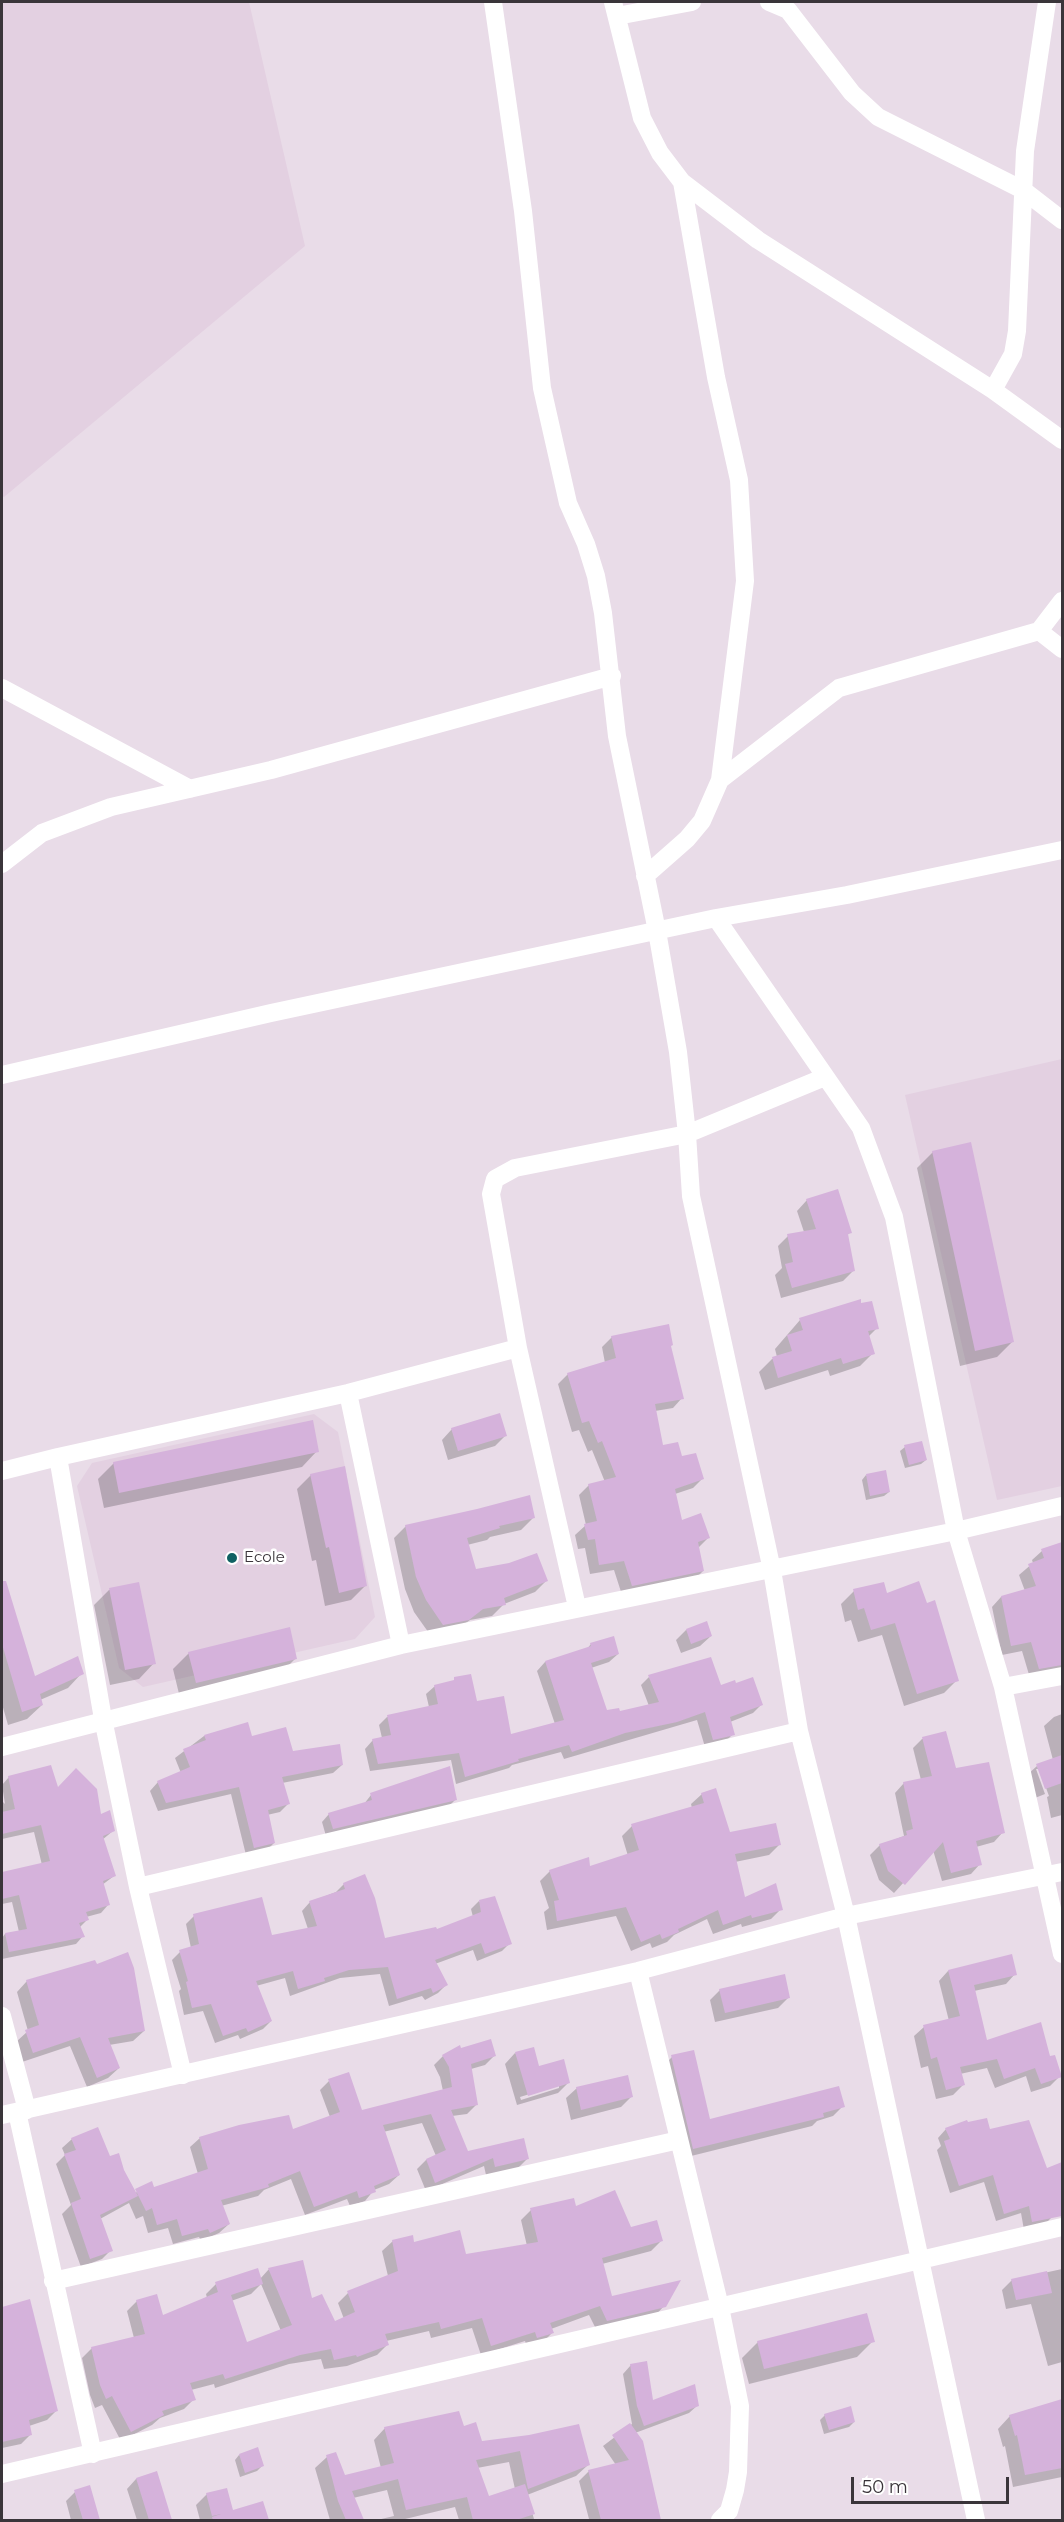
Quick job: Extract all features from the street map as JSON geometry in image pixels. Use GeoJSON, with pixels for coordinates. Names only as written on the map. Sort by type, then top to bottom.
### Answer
{"type":"FeatureCollection","features":[{"type":"Feature","properties":{"kind":"street"},"geometry":{"type":"LineString","coordinates":[[493,2],[523,211],[542,388],[568,503],[586,544],[596,576],[612,676],[617,736],[657,931],[678,1052],[691,1196],[772,1570],[799,1731],[846,1916],[976,2520]]}},
{"type":"Feature","properties":{"kind":"street"},"geometry":{"type":"LineString","coordinates":[[692,2],[615,9],[642,118],[660,153],[682,182],[758,240],[993,390],[1062,440]]}},
{"type":"Feature","properties":{"kind":"street"},"geometry":{"type":"LineString","coordinates":[[769,2],[788,10],[852,93],[878,117],[1023,190],[1062,220]]}},
{"type":"Feature","properties":{"kind":"street"},"geometry":{"type":"LineString","coordinates":[[993,390],[1013,354],[1017,331],[1025,151],[1047,2]]}},
{"type":"Feature","properties":{"kind":"street"},"geometry":{"type":"LineString","coordinates":[[645,876],[687,839],[702,821],[720,780],[745,581],[739,480],[716,377],[682,182]]}},
{"type":"Feature","properties":{"kind":"street"},"geometry":{"type":"LineString","coordinates":[[720,780],[839,688],[1039,631],[1062,601]]}},
{"type":"Feature","properties":{"kind":"street"},"geometry":{"type":"LineString","coordinates":[[1039,631],[1062,650]]}},
{"type":"Feature","properties":{"kind":"street"},"geometry":{"type":"LineString","coordinates":[[2,864],[42,832],[111,807],[271,770],[612,676]]}},
{"type":"Feature","properties":{"kind":"street"},"geometry":{"type":"LineString","coordinates":[[2,688],[190,789]]}},
{"type":"Feature","properties":{"kind":"street"},"geometry":{"type":"LineString","coordinates":[[2,1075],[283,1011],[716,918],[847,895],[1062,850]]}},
{"type":"Feature","properties":{"kind":"street"},"geometry":{"type":"LineString","coordinates":[[716,918],[861,1128],[894,1217],[956,1532],[1003,1688],[1054,1874],[1062,1954]]}},
{"type":"Feature","properties":{"kind":"street"},"geometry":{"type":"LineString","coordinates":[[578,1608],[518,1348],[491,1194],[495,1179],[515,1168],[687,1134],[825,1077]]}},
{"type":"Feature","properties":{"kind":"street"},"geometry":{"type":"LineString","coordinates":[[2,1471],[348,1392],[518,1348]]}},
{"type":"Feature","properties":{"kind":"street"},"geometry":{"type":"LineString","coordinates":[[348,1392],[401,1645]]}},
{"type":"Feature","properties":{"kind":"street"},"geometry":{"type":"LineString","coordinates":[[58,1457],[103,1719],[138,1887],[183,2075]]}},
{"type":"Feature","properties":{"kind":"street"},"geometry":{"type":"LineString","coordinates":[[2,1747],[103,1719],[401,1645],[956,1532],[1062,1506]]}},
{"type":"Feature","properties":{"kind":"street"},"geometry":{"type":"LineString","coordinates":[[1003,1688],[1062,1676]]}},
{"type":"Feature","properties":{"kind":"street"},"geometry":{"type":"LineString","coordinates":[[138,1887],[799,1731]]}},
{"type":"Feature","properties":{"kind":"street"},"geometry":{"type":"LineString","coordinates":[[15,2113],[638,1971],[846,1916],[1054,1874]]}},
{"type":"Feature","properties":{"kind":"street"},"geometry":{"type":"LineString","coordinates":[[638,1971],[720,2307],[740,2406],[738,2472],[735,2490],[729,2511],[720,2520]]}},
{"type":"Feature","properties":{"kind":"street"},"geometry":{"type":"LineString","coordinates":[[2,2016],[15,2113],[93,2454]]}},
{"type":"Feature","properties":{"kind":"street"},"geometry":{"type":"LineString","coordinates":[[53,2281],[679,2140]]}},
{"type":"Feature","properties":{"kind":"street"},"geometry":{"type":"LineString","coordinates":[[2,2474],[1062,2227]]}},
{"type":"Feature","properties":{"kind":"shaded area"},"geometry":{"type":"Polygon","coordinates":[[[2,2],[249,2],[305,246],[4,497],[2,496],[2,2]]]}},
{"type":"Feature","properties":{"kind":"shaded area"},"geometry":{"type":"Polygon","coordinates":[[[1062,1059],[1062,1486],[997,1500],[905,1095],[1062,1059]]]}},
{"type":"Feature","properties":{"kind":"shaded area"},"geometry":{"type":"Polygon","coordinates":[[[314,1414],[338,1432],[375,1617],[355,1639],[143,1687],[119,1668],[77,1486],[92,1463],[314,1414]]]}},
{"type":"Feature","properties":{"kind":"building"},"geometry":{"type":"Polygon","coordinates":[[[971,1142],[1014,1342],[975,1351],[932,1151],[971,1142]]]}},
{"type":"Feature","properties":{"kind":"building"},"geometry":{"type":"Polygon","coordinates":[[[838,1189],[852,1233],[848,1234],[855,1271],[792,1288],[785,1264],[793,1262],[787,1234],[816,1229],[806,1199],[838,1189]]]}},
{"type":"Feature","properties":{"kind":"building"},"geometry":{"type":"Polygon","coordinates":[[[861,1299],[861,1303],[872,1301],[879,1329],[868,1331],[875,1354],[843,1364],[841,1358],[778,1378],[772,1357],[792,1351],[787,1335],[803,1330],[799,1318],[861,1299]]]}},
{"type":"Feature","properties":{"kind":"building"},"geometry":{"type":"Polygon","coordinates":[[[669,1324],[673,1345],[671,1346],[684,1399],[655,1404],[663,1445],[678,1442],[682,1456],[696,1453],[704,1479],[675,1489],[682,1520],[701,1513],[710,1538],[698,1542],[704,1571],[632,1586],[624,1561],[599,1565],[595,1539],[588,1540],[584,1524],[597,1521],[588,1484],[616,1477],[602,1441],[598,1443],[589,1421],[582,1423],[567,1373],[616,1358],[611,1336],[669,1324]]]}},
{"type":"Feature","properties":{"kind":"building"},"geometry":{"type":"Polygon","coordinates":[[[500,1413],[507,1436],[458,1451],[451,1428],[500,1413]]]}},
{"type":"Feature","properties":{"kind":"building"},"geometry":{"type":"Polygon","coordinates":[[[313,1420],[319,1452],[119,1493],[113,1462],[313,1420]]]}},
{"type":"Feature","properties":{"kind":"building"},"geometry":{"type":"Polygon","coordinates":[[[922,1441],[927,1460],[909,1465],[904,1445],[922,1441]]]}},
{"type":"Feature","properties":{"kind":"building"},"geometry":{"type":"Polygon","coordinates":[[[345,1466],[367,1586],[339,1593],[329,1547],[326,1548],[310,1474],[345,1466]]]}},
{"type":"Feature","properties":{"kind":"building"},"geometry":{"type":"Polygon","coordinates":[[[886,1470],[890,1492],[870,1496],[866,1474],[886,1470]]]}},
{"type":"Feature","properties":{"kind":"building"},"geometry":{"type":"Polygon","coordinates":[[[530,1495],[535,1518],[499,1526],[500,1528],[467,1538],[476,1569],[509,1563],[537,1553],[548,1581],[504,1598],[506,1605],[483,1609],[469,1620],[443,1625],[426,1600],[416,1577],[405,1525],[530,1495]]]}},
{"type":"Feature","properties":{"kind":"building"},"geometry":{"type":"Polygon","coordinates":[[[1062,1542],[1062,1665],[1039,1669],[1031,1642],[1011,1646],[1001,1596],[1036,1586],[1028,1564],[1044,1558],[1041,1549],[1062,1542]]]}},
{"type":"Feature","properties":{"kind":"building"},"geometry":{"type":"Polygon","coordinates":[[[2,1581],[6,1581],[35,1676],[78,1656],[84,1674],[40,1694],[43,1705],[22,1712],[2,1644],[2,1581]]]}},
{"type":"Feature","properties":{"kind":"building"},"geometry":{"type":"Polygon","coordinates":[[[919,1581],[927,1603],[935,1600],[959,1681],[917,1694],[895,1623],[871,1630],[864,1608],[858,1610],[853,1589],[884,1582],[887,1593],[919,1581]]]}},
{"type":"Feature","properties":{"kind":"building"},"geometry":{"type":"Polygon","coordinates":[[[139,1582],[156,1664],[125,1670],[109,1588],[139,1582]]]}},
{"type":"Feature","properties":{"kind":"building"},"geometry":{"type":"Polygon","coordinates":[[[707,1621],[712,1636],[691,1644],[686,1629],[707,1621]]]}},
{"type":"Feature","properties":{"kind":"building"},"geometry":{"type":"Polygon","coordinates":[[[290,1627],[297,1659],[196,1683],[188,1652],[290,1627]]]}},
{"type":"Feature","properties":{"kind":"building"},"geometry":{"type":"Polygon","coordinates":[[[614,1636],[619,1654],[591,1663],[607,1710],[619,1708],[620,1711],[659,1702],[648,1675],[711,1657],[721,1685],[753,1677],[763,1705],[730,1717],[735,1735],[713,1740],[705,1712],[677,1722],[625,1733],[572,1752],[569,1745],[465,1777],[459,1753],[378,1764],[372,1739],[391,1735],[387,1715],[438,1704],[434,1685],[454,1680],[454,1677],[471,1674],[477,1701],[504,1696],[511,1734],[564,1720],[545,1661],[614,1636]]]}},
{"type":"Feature","properties":{"kind":"building"},"geometry":{"type":"Polygon","coordinates":[[[248,1722],[252,1736],[286,1727],[293,1751],[340,1744],[343,1765],[282,1777],[290,1804],[268,1810],[275,1843],[254,1848],[239,1787],[166,1803],[157,1781],[190,1767],[183,1749],[206,1740],[204,1735],[248,1722]]]}},
{"type":"Feature","properties":{"kind":"building"},"geometry":{"type":"Polygon","coordinates":[[[946,1731],[956,1768],[989,1762],[1005,1833],[976,1841],[982,1865],[951,1873],[943,1842],[905,1885],[888,1871],[879,1844],[907,1835],[906,1831],[913,1829],[903,1782],[932,1776],[922,1737],[946,1731]]]}},
{"type":"Feature","properties":{"kind":"building"},"geometry":{"type":"Polygon","coordinates":[[[1062,1755],[1062,1783],[1045,1789],[1036,1764],[1062,1755]]]}},
{"type":"Feature","properties":{"kind":"building"},"geometry":{"type":"Polygon","coordinates":[[[51,1765],[58,1787],[76,1768],[97,1789],[101,1814],[110,1810],[115,1831],[103,1836],[116,1876],[103,1881],[110,1905],[86,1912],[89,1920],[79,1923],[85,1937],[9,1952],[5,1933],[27,1929],[19,1895],[2,1899],[2,1872],[50,1861],[41,1825],[2,1834],[2,1812],[15,1809],[8,1776],[51,1765]]]}},
{"type":"Feature","properties":{"kind":"building"},"geometry":{"type":"Polygon","coordinates":[[[450,1766],[457,1800],[333,1829],[328,1813],[372,1800],[370,1793],[450,1766]]]}},
{"type":"Feature","properties":{"kind":"building"},"geometry":{"type":"Polygon","coordinates":[[[716,1788],[730,1832],[776,1823],[781,1845],[735,1854],[745,1897],[776,1883],[783,1910],[752,1918],[751,1915],[723,1925],[718,1910],[678,1929],[679,1932],[662,1939],[660,1934],[641,1942],[626,1907],[557,1921],[554,1901],[559,1900],[549,1870],[589,1857],[590,1866],[639,1850],[631,1824],[704,1803],[701,1793],[716,1788]]]}},
{"type":"Feature","properties":{"kind":"building"},"geometry":{"type":"Polygon","coordinates":[[[365,1874],[375,1898],[385,1938],[436,1927],[437,1929],[481,1912],[479,1900],[495,1896],[512,1944],[485,1954],[481,1943],[435,1960],[448,1985],[433,1993],[431,1988],[397,1999],[388,1967],[349,1970],[324,1978],[325,1981],[298,1989],[293,1971],[256,1981],[272,2021],[248,2032],[246,2028],[223,2036],[211,2004],[192,2008],[186,1982],[188,1981],[179,1950],[199,1944],[193,1914],[262,1897],[272,1935],[317,1926],[309,1901],[345,1889],[343,1883],[365,1874]]]}},
{"type":"Feature","properties":{"kind":"building"},"geometry":{"type":"Polygon","coordinates":[[[128,1952],[134,1968],[145,2031],[108,2038],[120,2068],[97,2078],[80,2037],[33,2053],[25,2030],[39,2025],[26,1980],[95,1960],[97,1964],[128,1952]]]}},
{"type":"Feature","properties":{"kind":"building"},"geometry":{"type":"Polygon","coordinates":[[[1012,1954],[1017,1975],[974,1985],[987,2040],[1041,2022],[1050,2056],[1055,2055],[1062,2077],[1041,2084],[1035,2068],[1004,2079],[997,2059],[960,2067],[965,2085],[946,2090],[937,2057],[931,2059],[923,2025],[960,2016],[948,1970],[1012,1954]]]}},
{"type":"Feature","properties":{"kind":"building"},"geometry":{"type":"Polygon","coordinates":[[[785,1974],[790,1998],[725,2013],[719,1989],[785,1974]]]}},
{"type":"Feature","properties":{"kind":"building"},"geometry":{"type":"Polygon","coordinates":[[[491,2039],[496,2056],[471,2064],[478,2105],[451,2110],[468,2151],[524,2138],[529,2159],[495,2167],[493,2158],[435,2183],[426,2159],[446,2150],[431,2114],[383,2125],[400,2175],[374,2186],[376,2192],[359,2198],[357,2191],[314,2207],[300,2171],[268,2184],[269,2187],[221,2200],[230,2224],[210,2233],[208,2229],[182,2236],[177,2219],[157,2225],[152,2208],[146,2211],[135,2189],[152,2181],[154,2187],[208,2169],[199,2137],[239,2125],[289,2115],[293,2129],[340,2112],[328,2079],[349,2072],[362,2110],[452,2087],[449,2067],[442,2055],[460,2045],[461,2048],[491,2039]]]}},
{"type":"Feature","properties":{"kind":"building"},"geometry":{"type":"Polygon","coordinates":[[[534,2047],[539,2066],[564,2059],[570,2083],[528,2096],[515,2052],[534,2047]]]}},
{"type":"Feature","properties":{"kind":"building"},"geometry":{"type":"Polygon","coordinates":[[[694,2050],[710,2119],[839,2086],[845,2107],[823,2113],[824,2117],[693,2149],[671,2055],[694,2050]]]}},
{"type":"Feature","properties":{"kind":"building"},"geometry":{"type":"Polygon","coordinates":[[[628,2075],[633,2097],[581,2110],[576,2087],[628,2075]]]}},
{"type":"Feature","properties":{"kind":"building"},"geometry":{"type":"Polygon","coordinates":[[[987,2118],[990,2129],[1029,2120],[1047,2168],[1062,2162],[1062,2216],[1032,2222],[1029,2206],[1004,2214],[993,2175],[959,2186],[944,2141],[950,2139],[945,2128],[967,2120],[968,2122],[987,2118]]]}},
{"type":"Feature","properties":{"kind":"building"},"geometry":{"type":"Polygon","coordinates":[[[98,2127],[110,2156],[119,2153],[124,2170],[138,2196],[100,2215],[113,2251],[90,2259],[71,2203],[81,2199],[64,2154],[76,2150],[71,2138],[98,2127]]]}},
{"type":"Feature","properties":{"kind":"building"},"geometry":{"type":"Polygon","coordinates":[[[615,2190],[631,2227],[657,2220],[663,2241],[602,2258],[612,2296],[681,2280],[666,2307],[607,2321],[600,2306],[550,2323],[554,2333],[537,2338],[535,2332],[491,2346],[482,2318],[441,2329],[439,2322],[385,2334],[389,2345],[357,2357],[356,2355],[334,2360],[331,2349],[300,2355],[225,2379],[223,2374],[190,2383],[196,2400],[162,2411],[164,2415],[131,2432],[112,2396],[106,2399],[100,2385],[91,2347],[145,2334],[136,2300],[157,2294],[163,2315],[218,2292],[215,2282],[258,2268],[263,2284],[231,2295],[247,2342],[292,2325],[268,2268],[303,2260],[312,2298],[322,2294],[335,2321],[355,2312],[347,2291],[398,2271],[392,2240],[413,2235],[414,2242],[460,2230],[466,2254],[538,2242],[530,2208],[574,2198],[576,2206],[615,2190]]]}},
{"type":"Feature","properties":{"kind":"building"},"geometry":{"type":"Polygon","coordinates":[[[1047,2271],[1052,2293],[1016,2300],[1011,2279],[1047,2271]]]}},
{"type":"Feature","properties":{"kind":"building"},"geometry":{"type":"Polygon","coordinates":[[[30,2299],[58,2411],[29,2420],[32,2435],[2,2442],[2,2307],[30,2299]]]}},
{"type":"Feature","properties":{"kind":"building"},"geometry":{"type":"Polygon","coordinates":[[[867,2313],[875,2342],[764,2369],[757,2341],[867,2313]]]}},
{"type":"Feature","properties":{"kind":"building"},"geometry":{"type":"Polygon","coordinates":[[[647,2361],[653,2400],[695,2384],[699,2406],[644,2426],[637,2406],[630,2364],[647,2361]]]}},
{"type":"Feature","properties":{"kind":"building"},"geometry":{"type":"Polygon","coordinates":[[[1062,2399],[1062,2468],[1025,2475],[1017,2435],[1015,2436],[1009,2415],[1062,2399]]]}},
{"type":"Feature","properties":{"kind":"building"},"geometry":{"type":"Polygon","coordinates":[[[851,2406],[855,2422],[829,2430],[824,2414],[851,2406]]]}},
{"type":"Feature","properties":{"kind":"building"},"geometry":{"type":"Polygon","coordinates":[[[459,2411],[464,2426],[476,2422],[482,2441],[529,2435],[579,2424],[590,2465],[528,2489],[520,2451],[476,2460],[489,2496],[525,2484],[535,2514],[516,2520],[473,2520],[467,2497],[406,2510],[398,2479],[352,2491],[364,2520],[346,2520],[338,2501],[326,2455],[336,2452],[345,2475],[394,2463],[384,2427],[459,2411]]]}},
{"type":"Feature","properties":{"kind":"building"},"geometry":{"type":"Polygon","coordinates":[[[630,2423],[643,2441],[661,2520],[601,2520],[588,2470],[629,2460],[612,2435],[630,2423]]]}},
{"type":"Feature","properties":{"kind":"building"},"geometry":{"type":"Polygon","coordinates":[[[258,2447],[264,2466],[245,2473],[239,2454],[258,2447]]]}},
{"type":"Feature","properties":{"kind":"building"},"geometry":{"type":"Polygon","coordinates":[[[157,2471],[172,2520],[149,2520],[136,2478],[157,2471]]]}},
{"type":"Feature","properties":{"kind":"building"},"geometry":{"type":"Polygon","coordinates":[[[90,2485],[100,2520],[83,2520],[74,2490],[90,2485]]]}},
{"type":"Feature","properties":{"kind":"building"},"geometry":{"type":"Polygon","coordinates":[[[227,2488],[233,2510],[263,2501],[269,2520],[213,2520],[212,2517],[221,2514],[212,2516],[206,2493],[227,2488]]]}},
{"type":"Feature","properties":{"kind":"place","name":"Ecole"},"geometry":{"type":"Point","coordinates":[232,1558]}}]}
